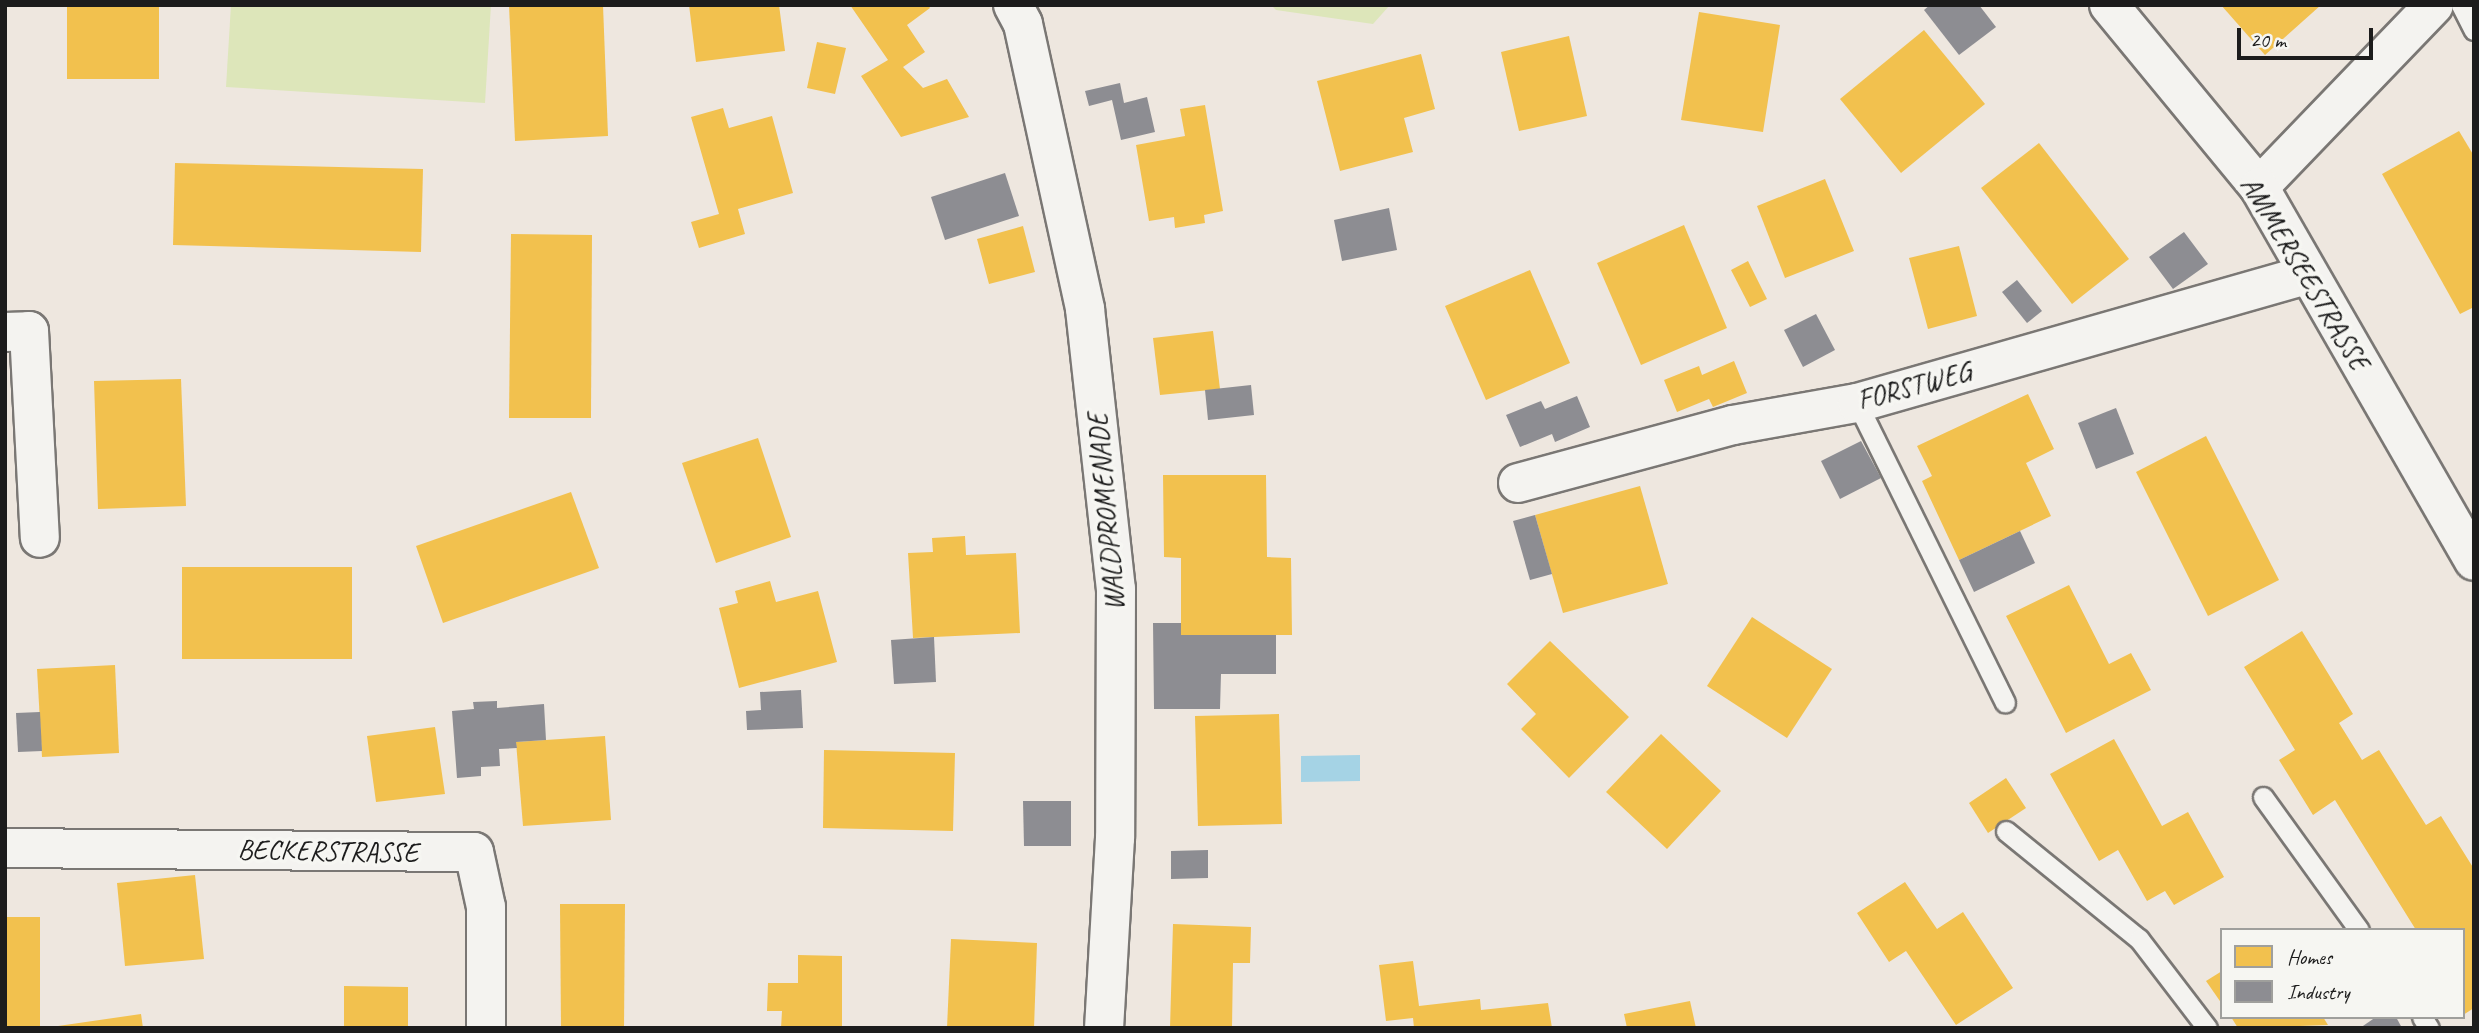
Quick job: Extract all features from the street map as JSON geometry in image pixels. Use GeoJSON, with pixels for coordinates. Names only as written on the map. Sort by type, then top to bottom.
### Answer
{"type":"FeatureCollection","features":[{"type":"Feature","properties":{"kind":"street","name":"WALDPROMENADE"},"geometry":{"type":"LineString","coordinates":[[1013,5],[1023,24],[1086,309],[1116,589],[1115,838],[1104,1028]]}},
{"type":"Feature","properties":{"kind":"street","name":"AMMERSEESTRASSE"},"geometry":{"type":"LineString","coordinates":[[2109,5],[2259,187],[2307,275],[2474,561]]}},
{"type":"Feature","properties":{"kind":"street"},"geometry":{"type":"LineString","coordinates":[[2259,187],[2434,5]]}},
{"type":"Feature","properties":{"kind":"street","name":"FORSTWEG"},"geometry":{"type":"LineString","coordinates":[[1518,483],[1733,425],[1857,403],[2307,275]]}},
{"type":"Feature","properties":{"kind":"street"},"geometry":{"type":"LineString","coordinates":[[5,332],[29,331],[40,538]]}},
{"type":"Feature","properties":{"kind":"street","name":"BECKERSTRASSE"},"geometry":{"type":"LineString","coordinates":[[5,848],[474,852],[486,907],[486,1028]]}},
{"type":"Feature","properties":{"kind":"lane"},"geometry":{"type":"LineString","coordinates":[[2461,5],[2474,30]]}},
{"type":"Feature","properties":{"kind":"lane"},"geometry":{"type":"LineString","coordinates":[[1857,403],[2005,702]]}},
{"type":"Feature","properties":{"kind":"lane"},"geometry":{"type":"LineString","coordinates":[[2263,796],[2358,928]]}},
{"type":"Feature","properties":{"kind":"lane"},"geometry":{"type":"LineString","coordinates":[[2006,831],[2139,939],[2207,1028]]}},
{"type":"Feature","properties":{"kind":"green space"},"geometry":{"type":"Polygon","coordinates":[[[231,5],[491,5],[485,103],[226,87],[231,5]]]}},
{"type":"Feature","properties":{"kind":"green space"},"geometry":{"type":"Polygon","coordinates":[[[1271,5],[1390,5],[1373,24],[1276,10],[1271,5]]]}},
{"type":"Feature","properties":{"kind":"water"},"geometry":{"type":"Polygon","coordinates":[[[1360,755],[1360,781],[1301,782],[1301,756],[1360,755]]]}},
{"type":"Feature","properties":{"kind":"building: Homes"},"geometry":{"type":"Polygon","coordinates":[[[67,5],[159,5],[159,79],[67,79],[67,5]]]}},
{"type":"Feature","properties":{"kind":"building: Homes"},"geometry":{"type":"Polygon","coordinates":[[[509,5],[603,5],[608,136],[515,141],[509,5]]]}},
{"type":"Feature","properties":{"kind":"building: Homes"},"geometry":{"type":"Polygon","coordinates":[[[689,5],[779,5],[785,51],[696,62],[689,5]]]}},
{"type":"Feature","properties":{"kind":"building: Homes"},"geometry":{"type":"Polygon","coordinates":[[[850,5],[928,5],[930,8],[907,25],[925,52],[903,67],[923,88],[947,79],[969,117],[901,137],[861,76],[888,60],[850,5]]]}},
{"type":"Feature","properties":{"kind":"building: Homes"},"geometry":{"type":"Polygon","coordinates":[[[2221,5],[2321,5],[2265,55],[2221,5]]]}},
{"type":"Feature","properties":{"kind":"building: Homes"},"geometry":{"type":"Polygon","coordinates":[[[1699,12],[1780,25],[1763,132],[1681,120],[1699,12]]]}},
{"type":"Feature","properties":{"kind":"building: Homes"},"geometry":{"type":"Polygon","coordinates":[[[1924,30],[1985,104],[1901,173],[1840,99],[1924,30]]]}},
{"type":"Feature","properties":{"kind":"building: Homes"},"geometry":{"type":"Polygon","coordinates":[[[1569,36],[1587,116],[1519,131],[1501,52],[1569,36]]]}},
{"type":"Feature","properties":{"kind":"building: Homes"},"geometry":{"type":"Polygon","coordinates":[[[817,42],[846,48],[835,94],[807,88],[817,42]]]}},
{"type":"Feature","properties":{"kind":"building: Homes"},"geometry":{"type":"Polygon","coordinates":[[[1421,54],[1435,109],[1404,118],[1413,152],[1340,171],[1317,81],[1421,54]]]}},
{"type":"Feature","properties":{"kind":"building: Homes"},"geometry":{"type":"Polygon","coordinates":[[[1205,105],[1223,211],[1204,215],[1205,223],[1175,228],[1174,217],[1149,221],[1136,145],[1185,136],[1180,109],[1205,105]]]}},
{"type":"Feature","properties":{"kind":"building: Homes"},"geometry":{"type":"Polygon","coordinates":[[[723,108],[729,128],[772,116],[793,193],[738,209],[745,234],[699,248],[691,222],[719,214],[691,117],[723,108]]]}},
{"type":"Feature","properties":{"kind":"building: Homes"},"geometry":{"type":"Polygon","coordinates":[[[2459,131],[2474,156],[2474,307],[2460,314],[2382,174],[2459,131]]]}},
{"type":"Feature","properties":{"kind":"building: Homes"},"geometry":{"type":"Polygon","coordinates":[[[2039,143],[2129,259],[2072,304],[1981,188],[2039,143]]]}},
{"type":"Feature","properties":{"kind":"building: Homes"},"geometry":{"type":"Polygon","coordinates":[[[175,163],[423,169],[421,252],[173,245],[175,163]]]}},
{"type":"Feature","properties":{"kind":"building: Homes"},"geometry":{"type":"Polygon","coordinates":[[[1825,179],[1854,251],[1785,278],[1757,206],[1825,179]]]}},
{"type":"Feature","properties":{"kind":"building: Homes"},"geometry":{"type":"Polygon","coordinates":[[[1684,225],[1727,328],[1641,365],[1597,263],[1684,225]]]}},
{"type":"Feature","properties":{"kind":"building: Homes"},"geometry":{"type":"Polygon","coordinates":[[[1023,226],[1035,272],[989,284],[977,239],[1023,226]]]}},
{"type":"Feature","properties":{"kind":"building: Homes"},"geometry":{"type":"Polygon","coordinates":[[[511,234],[592,235],[591,418],[509,418],[511,234]]]}},
{"type":"Feature","properties":{"kind":"building: Homes"},"geometry":{"type":"Polygon","coordinates":[[[1959,246],[1977,316],[1928,329],[1909,258],[1959,246]]]}},
{"type":"Feature","properties":{"kind":"building: Homes"},"geometry":{"type":"Polygon","coordinates":[[[1748,261],[1767,299],[1750,307],[1731,270],[1748,261]]]}},
{"type":"Feature","properties":{"kind":"building: Homes"},"geometry":{"type":"Polygon","coordinates":[[[1530,270],[1570,363],[1486,400],[1445,306],[1530,270]]]}},
{"type":"Feature","properties":{"kind":"building: Homes"},"geometry":{"type":"Polygon","coordinates":[[[1213,331],[1220,389],[1160,395],[1153,338],[1213,331]]]}},
{"type":"Feature","properties":{"kind":"building: Homes"},"geometry":{"type":"Polygon","coordinates":[[[1734,361],[1747,393],[1713,407],[1709,399],[1677,412],[1664,380],[1699,366],[1702,375],[1734,361]]]}},
{"type":"Feature","properties":{"kind":"building: Homes"},"geometry":{"type":"Polygon","coordinates":[[[181,379],[186,506],[98,509],[94,381],[181,379]]]}},
{"type":"Feature","properties":{"kind":"building: Homes"},"geometry":{"type":"Polygon","coordinates":[[[2028,394],[2054,449],[2026,463],[2051,516],[1959,560],[1922,481],[1932,476],[1917,446],[2028,394]]]}},
{"type":"Feature","properties":{"kind":"building: Homes"},"geometry":{"type":"Polygon","coordinates":[[[2206,436],[2279,580],[2208,616],[2136,472],[2206,436]]]}},
{"type":"Feature","properties":{"kind":"building: Homes"},"geometry":{"type":"Polygon","coordinates":[[[758,438],[791,537],[716,563],[682,463],[758,438]]]}},
{"type":"Feature","properties":{"kind":"building: Homes"},"geometry":{"type":"Polygon","coordinates":[[[1163,475],[1266,475],[1267,557],[1291,558],[1292,635],[1181,635],[1181,558],[1164,557],[1163,475]]]}},
{"type":"Feature","properties":{"kind":"building: Homes"},"geometry":{"type":"Polygon","coordinates":[[[1640,486],[1668,584],[1563,613],[1535,515],[1640,486]]]}},
{"type":"Feature","properties":{"kind":"building: Homes"},"geometry":{"type":"Polygon","coordinates":[[[571,492],[599,568],[443,623],[416,546],[571,492]]]}},
{"type":"Feature","properties":{"kind":"building: Homes"},"geometry":{"type":"Polygon","coordinates":[[[965,536],[966,555],[1016,553],[1020,633],[913,638],[908,553],[933,552],[932,538],[965,536]]]}},
{"type":"Feature","properties":{"kind":"building: Homes"},"geometry":{"type":"Polygon","coordinates":[[[182,567],[352,567],[352,659],[182,659],[182,567]]]}},
{"type":"Feature","properties":{"kind":"building: Homes"},"geometry":{"type":"Polygon","coordinates":[[[770,581],[776,602],[818,591],[837,662],[739,688],[719,608],[738,603],[735,591],[770,581]]]}},
{"type":"Feature","properties":{"kind":"building: Homes"},"geometry":{"type":"Polygon","coordinates":[[[2069,585],[2109,664],[2131,653],[2151,690],[2066,733],[2006,616],[2069,585]]]}},
{"type":"Feature","properties":{"kind":"building: Homes"},"geometry":{"type":"Polygon","coordinates":[[[1752,617],[1832,669],[1787,738],[1707,686],[1752,617]]]}},
{"type":"Feature","properties":{"kind":"building: Homes"},"geometry":{"type":"Polygon","coordinates":[[[2302,631],[2353,714],[2339,723],[2362,760],[2379,750],[2426,825],[2441,816],[2474,869],[2474,1008],[2465,1014],[2465,928],[2415,928],[2335,800],[2313,815],[2279,760],[2295,750],[2244,667],[2302,631]]]}},
{"type":"Feature","properties":{"kind":"building: Homes"},"geometry":{"type":"Polygon","coordinates":[[[1550,641],[1629,717],[1569,778],[1521,729],[1536,714],[1507,684],[1550,641]]]}},
{"type":"Feature","properties":{"kind":"building: Homes"},"geometry":{"type":"Polygon","coordinates":[[[115,665],[119,753],[42,757],[37,669],[115,665]]]}},
{"type":"Feature","properties":{"kind":"building: Homes"},"geometry":{"type":"Polygon","coordinates":[[[1279,714],[1282,824],[1198,826],[1195,716],[1279,714]]]}},
{"type":"Feature","properties":{"kind":"building: Homes"},"geometry":{"type":"Polygon","coordinates":[[[435,727],[445,794],[376,802],[367,736],[435,727]]]}},
{"type":"Feature","properties":{"kind":"building: Homes"},"geometry":{"type":"Polygon","coordinates":[[[1661,734],[1721,791],[1667,849],[1606,792],[1661,734]]]}},
{"type":"Feature","properties":{"kind":"building: Homes"},"geometry":{"type":"Polygon","coordinates":[[[605,736],[611,820],[523,826],[516,742],[605,736]]]}},
{"type":"Feature","properties":{"kind":"building: Homes"},"geometry":{"type":"Polygon","coordinates":[[[2114,739],[2162,826],[2188,812],[2224,877],[2174,905],[2165,891],[2147,901],[2118,850],[2099,861],[2050,774],[2114,739]]]}},
{"type":"Feature","properties":{"kind":"building: Homes"},"geometry":{"type":"Polygon","coordinates":[[[824,750],[955,753],[953,831],[823,828],[824,750]]]}},
{"type":"Feature","properties":{"kind":"building: Homes"},"geometry":{"type":"Polygon","coordinates":[[[2006,778],[2026,808],[1988,833],[1969,803],[2006,778]]]}},
{"type":"Feature","properties":{"kind":"building: Homes"},"geometry":{"type":"Polygon","coordinates":[[[195,875],[204,959],[125,966],[117,883],[195,875]]]}},
{"type":"Feature","properties":{"kind":"building: Homes"},"geometry":{"type":"Polygon","coordinates":[[[1905,882],[1937,929],[1963,912],[2013,988],[1956,1025],[1906,951],[1889,962],[1857,913],[1905,882]]]}},
{"type":"Feature","properties":{"kind":"building: Homes"},"geometry":{"type":"Polygon","coordinates":[[[560,904],[625,904],[624,1028],[561,1028],[560,904]]]}},
{"type":"Feature","properties":{"kind":"building: Homes"},"geometry":{"type":"Polygon","coordinates":[[[5,917],[40,917],[40,1028],[5,1028],[5,917]]]}},
{"type":"Feature","properties":{"kind":"building: Homes"},"geometry":{"type":"Polygon","coordinates":[[[1173,924],[1251,927],[1250,963],[1233,963],[1232,1028],[1170,1028],[1173,924]]]}},
{"type":"Feature","properties":{"kind":"building: Homes"},"geometry":{"type":"Polygon","coordinates":[[[951,939],[1037,943],[1034,1028],[947,1028],[951,939]]]}},
{"type":"Feature","properties":{"kind":"building: Homes"},"geometry":{"type":"Polygon","coordinates":[[[798,955],[842,956],[842,1028],[781,1028],[782,1011],[767,1011],[768,983],[798,983],[798,955]]]}},
{"type":"Feature","properties":{"kind":"building: Homes"},"geometry":{"type":"Polygon","coordinates":[[[1413,961],[1419,1006],[1480,999],[1481,1010],[1548,1003],[1552,1028],[1414,1028],[1413,1018],[1386,1021],[1379,965],[1413,961]]]}},
{"type":"Feature","properties":{"kind":"building: Homes"},"geometry":{"type":"Polygon","coordinates":[[[2220,972],[2220,1001],[2206,981],[2220,972]]]}},
{"type":"Feature","properties":{"kind":"building: Homes"},"geometry":{"type":"Polygon","coordinates":[[[344,986],[408,987],[408,1028],[344,1028],[344,986]]]}},
{"type":"Feature","properties":{"kind":"building: Homes"},"geometry":{"type":"Polygon","coordinates":[[[1690,1001],[1696,1028],[1627,1028],[1624,1014],[1690,1001]]]}},
{"type":"Feature","properties":{"kind":"building: Homes"},"geometry":{"type":"Polygon","coordinates":[[[141,1014],[143,1028],[58,1028],[58,1026],[141,1014]]]}},
{"type":"Feature","properties":{"kind":"building: Homes"},"geometry":{"type":"Polygon","coordinates":[[[2232,1019],[2324,1019],[2328,1025],[2238,1028],[2232,1019]]]}},
{"type":"Feature","properties":{"kind":"building: Industry"},"geometry":{"type":"Polygon","coordinates":[[[1930,5],[1979,5],[1996,27],[1959,55],[1924,10],[1930,5]]]}},
{"type":"Feature","properties":{"kind":"building: Industry"},"geometry":{"type":"Polygon","coordinates":[[[1120,83],[1124,103],[1147,97],[1155,132],[1121,140],[1112,100],[1089,106],[1085,91],[1120,83]]]}},
{"type":"Feature","properties":{"kind":"building: Industry"},"geometry":{"type":"Polygon","coordinates":[[[1005,173],[1019,216],[945,240],[931,197],[1005,173]]]}},
{"type":"Feature","properties":{"kind":"building: Industry"},"geometry":{"type":"Polygon","coordinates":[[[1389,208],[1397,250],[1342,261],[1334,220],[1389,208]]]}},
{"type":"Feature","properties":{"kind":"building: Industry"},"geometry":{"type":"Polygon","coordinates":[[[2184,232],[2208,264],[2173,289],[2149,257],[2184,232]]]}},
{"type":"Feature","properties":{"kind":"building: Industry"},"geometry":{"type":"Polygon","coordinates":[[[2017,280],[2042,311],[2027,323],[2002,292],[2017,280]]]}},
{"type":"Feature","properties":{"kind":"building: Industry"},"geometry":{"type":"Polygon","coordinates":[[[1816,314],[1835,350],[1803,367],[1784,330],[1816,314]]]}},
{"type":"Feature","properties":{"kind":"building: Industry"},"geometry":{"type":"Polygon","coordinates":[[[1251,385],[1254,415],[1208,420],[1205,390],[1251,385]]]}},
{"type":"Feature","properties":{"kind":"building: Industry"},"geometry":{"type":"Polygon","coordinates":[[[1577,396],[1590,427],[1555,442],[1552,434],[1520,447],[1506,415],[1541,401],[1545,409],[1577,396]]]}},
{"type":"Feature","properties":{"kind":"building: Industry"},"geometry":{"type":"Polygon","coordinates":[[[2116,408],[2134,454],[2096,469],[2078,423],[2116,408]]]}},
{"type":"Feature","properties":{"kind":"building: Industry"},"geometry":{"type":"Polygon","coordinates":[[[1861,441],[1881,478],[1840,499],[1821,461],[1861,441]]]}},
{"type":"Feature","properties":{"kind":"building: Industry"},"geometry":{"type":"Polygon","coordinates":[[[1535,515],[1552,574],[1530,580],[1513,521],[1535,515]]]}},
{"type":"Feature","properties":{"kind":"building: Industry"},"geometry":{"type":"Polygon","coordinates":[[[2020,531],[2035,563],[1974,592],[1959,560],[2020,531]]]}},
{"type":"Feature","properties":{"kind":"building: Industry"},"geometry":{"type":"Polygon","coordinates":[[[1153,623],[1181,623],[1181,635],[1276,635],[1276,674],[1221,674],[1220,709],[1154,709],[1153,623]]]}},
{"type":"Feature","properties":{"kind":"building: Industry"},"geometry":{"type":"Polygon","coordinates":[[[934,637],[936,682],[894,684],[891,640],[934,637]]]}},
{"type":"Feature","properties":{"kind":"building: Industry"},"geometry":{"type":"Polygon","coordinates":[[[801,690],[803,728],[747,730],[746,711],[761,710],[760,692],[801,690]]]}},
{"type":"Feature","properties":{"kind":"building: Industry"},"geometry":{"type":"Polygon","coordinates":[[[497,701],[497,708],[544,704],[546,740],[516,742],[517,748],[499,749],[500,766],[481,767],[481,776],[457,778],[452,711],[474,709],[473,702],[497,701]]]}},
{"type":"Feature","properties":{"kind":"building: Industry"},"geometry":{"type":"Polygon","coordinates":[[[40,712],[42,751],[18,752],[16,713],[40,712]]]}},
{"type":"Feature","properties":{"kind":"building: Industry"},"geometry":{"type":"Polygon","coordinates":[[[1023,801],[1071,801],[1071,846],[1024,846],[1023,801]]]}},
{"type":"Feature","properties":{"kind":"building: Industry"},"geometry":{"type":"Polygon","coordinates":[[[1208,850],[1208,878],[1171,879],[1171,851],[1208,850]]]}},
{"type":"Feature","properties":{"kind":"building: Industry"},"geometry":{"type":"Polygon","coordinates":[[[2373,1019],[2397,1019],[2402,1028],[2360,1028],[2373,1019]]]}}]}
